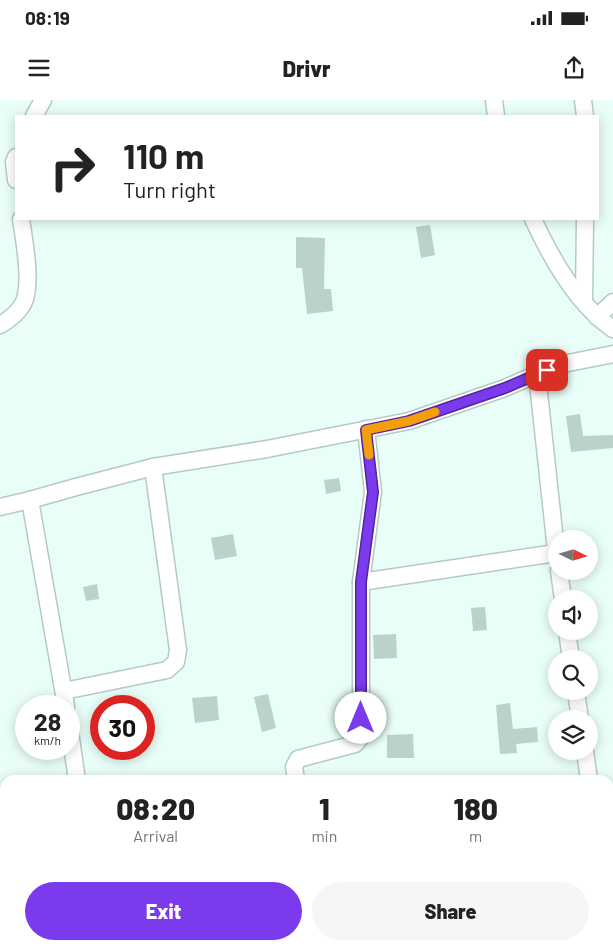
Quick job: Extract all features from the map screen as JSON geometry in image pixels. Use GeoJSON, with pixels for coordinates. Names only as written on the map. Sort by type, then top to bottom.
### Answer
{"type":"FeatureCollection","features":[{"type":"Feature","properties":{"kind":"street"},"geometry":{"type":"LineString","coordinates":[[35,115],[43,100]]}},
{"type":"Feature","properties":{"kind":"street"},"geometry":{"type":"LineString","coordinates":[[494,100],[496,115]]}},
{"type":"Feature","properties":{"kind":"street"},"geometry":{"type":"LineString","coordinates":[[583,100],[585,115]]}},
{"type":"Feature","properties":{"kind":"street"},"geometry":{"type":"LineString","coordinates":[[0,325],[22,307],[27,286],[27,265],[21,220]]}},
{"type":"Feature","properties":{"kind":"street"},"geometry":{"type":"LineString","coordinates":[[534,220],[556,265],[597,317],[613,329]]}},
{"type":"Feature","properties":{"kind":"street"},"geometry":{"type":"LineString","coordinates":[[584,302],[586,220]]}},
{"type":"Feature","properties":{"kind":"street"},"geometry":{"type":"LineString","coordinates":[[597,317],[613,302]]}},
{"type":"Feature","properties":{"kind":"street"},"geometry":{"type":"LineString","coordinates":[[0,507],[153,467],[241,454],[409,421],[505,388],[558,365],[613,354]]}},
{"type":"Feature","properties":{"kind":"street"},"geometry":{"type":"LineString","coordinates":[[537,374],[554,530]]}},
{"type":"Feature","properties":{"kind":"street"},"geometry":{"type":"LineString","coordinates":[[295,775],[294,767],[298,759],[355,744],[361,737],[361,582],[373,492],[366,430]]}},
{"type":"Feature","properties":{"kind":"street"},"geometry":{"type":"LineString","coordinates":[[79,695],[167,670],[176,662],[178,650],[153,467]]}},
{"type":"Feature","properties":{"kind":"street"},"geometry":{"type":"LineString","coordinates":[[30,500],[64,695]]}},
{"type":"Feature","properties":{"kind":"street"},"geometry":{"type":"LineString","coordinates":[[361,582],[548,552]]}},
{"type":"Feature","properties":{"kind":"street"},"geometry":{"type":"LineString","coordinates":[[73,760],[75,775]]}},
{"type":"Feature","properties":{"kind":"street"},"geometry":{"type":"LineString","coordinates":[[586,760],[588,775]]}},
{"type":"Feature","properties":{"kind":"building"},"geometry":{"type":"Polygon","coordinates":[[[430,225],[435,255],[421,258],[416,227],[430,225]]]}},
{"type":"Feature","properties":{"kind":"building"},"geometry":{"type":"Polygon","coordinates":[[[296,237],[325,238],[324,289],[331,289],[333,311],[307,314],[302,268],[296,268],[296,237]]]}},
{"type":"Feature","properties":{"kind":"building"},"geometry":{"type":"Polygon","coordinates":[[[580,414],[583,436],[613,435],[613,448],[571,452],[566,416],[580,414]]]}},
{"type":"Feature","properties":{"kind":"building"},"geometry":{"type":"Polygon","coordinates":[[[339,478],[341,491],[326,494],[324,480],[339,478]]]}},
{"type":"Feature","properties":{"kind":"building"},"geometry":{"type":"Polygon","coordinates":[[[233,534],[237,556],[215,560],[211,538],[233,534]]]}},
{"type":"Feature","properties":{"kind":"building"},"geometry":{"type":"Polygon","coordinates":[[[97,584],[99,599],[86,601],[83,587],[97,584]]]}},
{"type":"Feature","properties":{"kind":"building"},"geometry":{"type":"Polygon","coordinates":[[[485,607],[487,630],[473,631],[471,608],[485,607]]]}},
{"type":"Feature","properties":{"kind":"building"},"geometry":{"type":"Polygon","coordinates":[[[396,634],[397,658],[374,659],[373,635],[396,634]]]}},
{"type":"Feature","properties":{"kind":"building"},"geometry":{"type":"Polygon","coordinates":[[[268,694],[276,728],[262,732],[254,697],[268,694]]]}},
{"type":"Feature","properties":{"kind":"building"},"geometry":{"type":"Polygon","coordinates":[[[217,696],[219,720],[195,723],[192,698],[217,696]]]}},
{"type":"Feature","properties":{"kind":"building"},"geometry":{"type":"Polygon","coordinates":[[[510,703],[513,729],[537,727],[538,742],[516,744],[517,753],[500,754],[496,705],[510,703]]]}},
{"type":"Feature","properties":{"kind":"building"},"geometry":{"type":"Polygon","coordinates":[[[413,734],[414,758],[387,758],[387,735],[413,734]]]}},
{"type":"Feature","properties":{"kind":"slow traffic"},"geometry":{"type":"LineString","coordinates":[[369,455],[366,430],[409,421],[435,412]]}},
{"type":"Feature","properties":{"kind":"route"},"geometry":{"type":"LineString","coordinates":[[361,718],[361,582],[373,492],[366,430],[409,421],[505,388],[547,370]]}}]}
